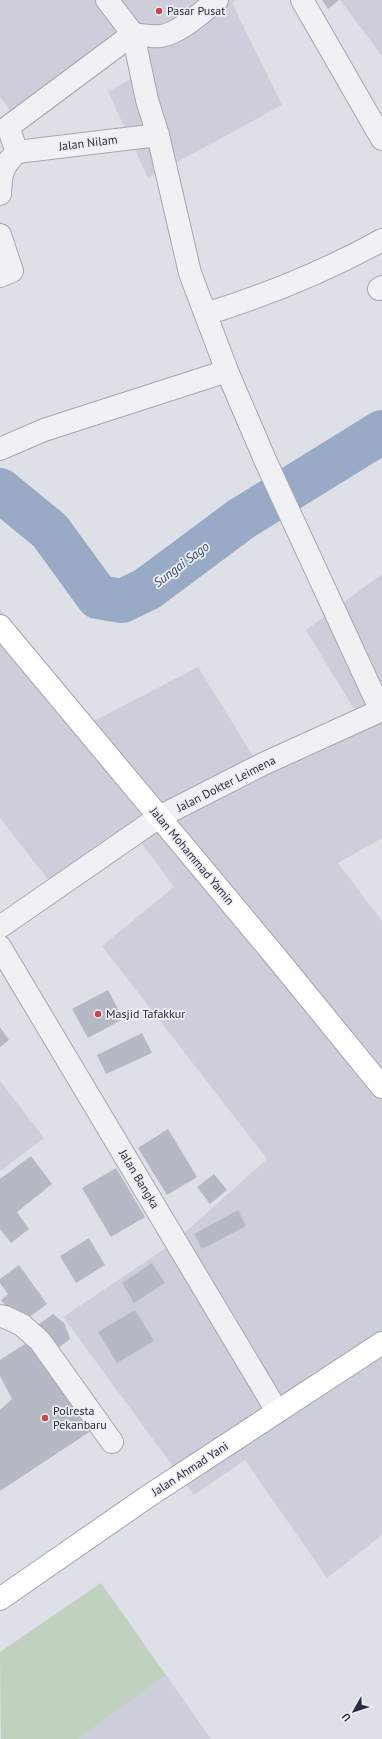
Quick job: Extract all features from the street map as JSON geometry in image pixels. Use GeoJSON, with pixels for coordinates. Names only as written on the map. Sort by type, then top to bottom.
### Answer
{"type":"FeatureCollection","features":[{"type":"Feature","properties":{"kind":"main road","name":"Jalan Mohammad Yamin"},"geometry":{"type":"LineString","coordinates":[[0,626],[382,1087]]}},
{"type":"Feature","properties":{"kind":"main road","name":"Jalan Ahmad Yani"},"geometry":{"type":"LineString","coordinates":[[0,1599],[147,1497],[382,1343]]}},
{"type":"Feature","properties":{"kind":"street"},"geometry":{"type":"LineString","coordinates":[[106,0],[142,35],[147,100],[158,135],[190,273],[227,371],[291,517],[382,710]]}},
{"type":"Feature","properties":{"kind":"street"},"geometry":{"type":"LineString","coordinates":[[0,194],[1,179],[5,163],[17,152],[8,126],[142,35],[163,36],[172,32],[187,24],[217,0]]}},
{"type":"Feature","properties":{"kind":"street"},"geometry":{"type":"LineString","coordinates":[[302,0],[382,139]]}},
{"type":"Feature","properties":{"kind":"street","name":"Jalan Nilam"},"geometry":{"type":"LineString","coordinates":[[17,152],[158,135]]}},
{"type":"Feature","properties":{"kind":"street"},"geometry":{"type":"LineString","coordinates":[[0,235],[12,271],[0,276]]}},
{"type":"Feature","properties":{"kind":"street"},"geometry":{"type":"LineString","coordinates":[[206,314],[258,298],[347,259],[382,240]]}},
{"type":"Feature","properties":{"kind":"street"},"geometry":{"type":"LineString","coordinates":[[0,449],[44,430],[227,371]]}},
{"type":"Feature","properties":{"kind":"street","name":"Jalan Dokter Leimena"},"geometry":{"type":"LineString","coordinates":[[0,927],[159,817],[264,764],[382,710]]}},
{"type":"Feature","properties":{"kind":"street","name":"Jalan Bangka"},"geometry":{"type":"LineString","coordinates":[[0,948],[277,1411]]}},
{"type":"Feature","properties":{"kind":"street"},"geometry":{"type":"LineString","coordinates":[[0,1316],[22,1325],[40,1341],[112,1442]]}},
{"type":"Feature","properties":{"kind":"shaded area"},"geometry":{"type":"Polygon","coordinates":[[[0,0],[236,0],[232,3],[282,105],[148,178],[108,92],[152,66],[133,34],[19,122],[0,97],[0,0]]]}},
{"type":"Feature","properties":{"kind":"shaded area"},"geometry":{"type":"Polygon","coordinates":[[[340,0],[382,0],[382,56],[340,0]]]}},
{"type":"Feature","properties":{"kind":"shaded area"},"geometry":{"type":"Polygon","coordinates":[[[382,574],[382,838],[338,863],[382,921],[382,1535],[327,1578],[245,1460],[194,1495],[63,1317],[172,1244],[267,1159],[102,946],[174,887],[135,834],[57,891],[0,818],[0,610],[92,722],[198,667],[265,775],[360,719],[306,630],[382,574]]]}},
{"type":"Feature","properties":{"kind":"shaded area"},"geometry":{"type":"Polygon","coordinates":[[[0,1081],[44,1138],[0,1171],[0,1081]]]}},
{"type":"Feature","properties":{"kind":"shaded area"},"geometry":{"type":"Polygon","coordinates":[[[166,1675],[211,1739],[78,1739],[166,1675]]]}},
{"type":"Feature","properties":{"kind":"green space"},"geometry":{"type":"Polygon","coordinates":[[[101,1583],[166,1675],[78,1739],[1,1739],[0,1652],[101,1583]]]}},
{"type":"Feature","properties":{"kind":"building"},"geometry":{"type":"Polygon","coordinates":[[[322,0],[339,0],[328,9],[322,0]]]}},
{"type":"Feature","properties":{"kind":"building","name":"Masjid Tafakkur"},"geometry":{"type":"Polygon","coordinates":[[[108,990],[123,1019],[88,1038],[72,1009],[108,990]]]}},
{"type":"Feature","properties":{"kind":"building"},"geometry":{"type":"Polygon","coordinates":[[[0,1027],[9,1040],[0,1047],[0,1027]]]}},
{"type":"Feature","properties":{"kind":"building"},"geometry":{"type":"Polygon","coordinates":[[[142,1033],[152,1053],[106,1074],[97,1055],[142,1033]]]}},
{"type":"Feature","properties":{"kind":"building"},"geometry":{"type":"Polygon","coordinates":[[[168,1129],[197,1177],[167,1195],[138,1148],[168,1129]]]}},
{"type":"Feature","properties":{"kind":"building"},"geometry":{"type":"Polygon","coordinates":[[[31,1156],[52,1184],[17,1212],[29,1229],[11,1243],[0,1229],[0,1179],[31,1156]]]}},
{"type":"Feature","properties":{"kind":"building"},"geometry":{"type":"Polygon","coordinates":[[[116,1168],[145,1217],[111,1237],[82,1188],[116,1168]]]}},
{"type":"Feature","properties":{"kind":"building"},"geometry":{"type":"Polygon","coordinates":[[[214,1174],[227,1190],[210,1204],[197,1187],[214,1174]]]}},
{"type":"Feature","properties":{"kind":"building"},"geometry":{"type":"Polygon","coordinates":[[[238,1210],[246,1226],[202,1249],[194,1234],[238,1210]]]}},
{"type":"Feature","properties":{"kind":"building"},"geometry":{"type":"Polygon","coordinates":[[[89,1238],[105,1265],[76,1283],[60,1256],[89,1238]]]}},
{"type":"Feature","properties":{"kind":"building"},"geometry":{"type":"Polygon","coordinates":[[[152,1263],[165,1283],[134,1303],[122,1283],[152,1263]]]}},
{"type":"Feature","properties":{"kind":"building"},"geometry":{"type":"Polygon","coordinates":[[[19,1265],[47,1304],[27,1319],[16,1319],[1,1300],[8,1294],[0,1283],[0,1279],[19,1265]]]}},
{"type":"Feature","properties":{"kind":"building"},"geometry":{"type":"Polygon","coordinates":[[[135,1310],[154,1341],[117,1363],[98,1332],[135,1310]]]}},
{"type":"Feature","properties":{"kind":"building"},"geometry":{"type":"Polygon","coordinates":[[[53,1314],[65,1324],[70,1339],[53,1352],[35,1327],[53,1314]]]}},
{"type":"Feature","properties":{"kind":"building","name":"Polresta Pekanbaru"},"geometry":{"type":"Polygon","coordinates":[[[33,1339],[97,1427],[0,1491],[0,1410],[12,1399],[0,1376],[0,1360],[33,1339]]]}},
{"type":"Feature","properties":{"kind":"waterway","name":"Sungai Sago"},"geometry":{"type":"LineString","coordinates":[[0,490],[50,531],[98,597],[122,601],[147,589],[241,519],[382,432]]}},
{"type":"Feature","properties":{"kind":"place","name":"Pasar Pusat"},"geometry":{"type":"Point","coordinates":[159,11]}},
{"type":"Feature","properties":{"kind":"place","name":"Masjid Tafakkur"},"geometry":{"type":"Point","coordinates":[98,1014]}},
{"type":"Feature","properties":{"kind":"place","name":"Polresta Pekanbaru"},"geometry":{"type":"Point","coordinates":[45,1418]}}]}
